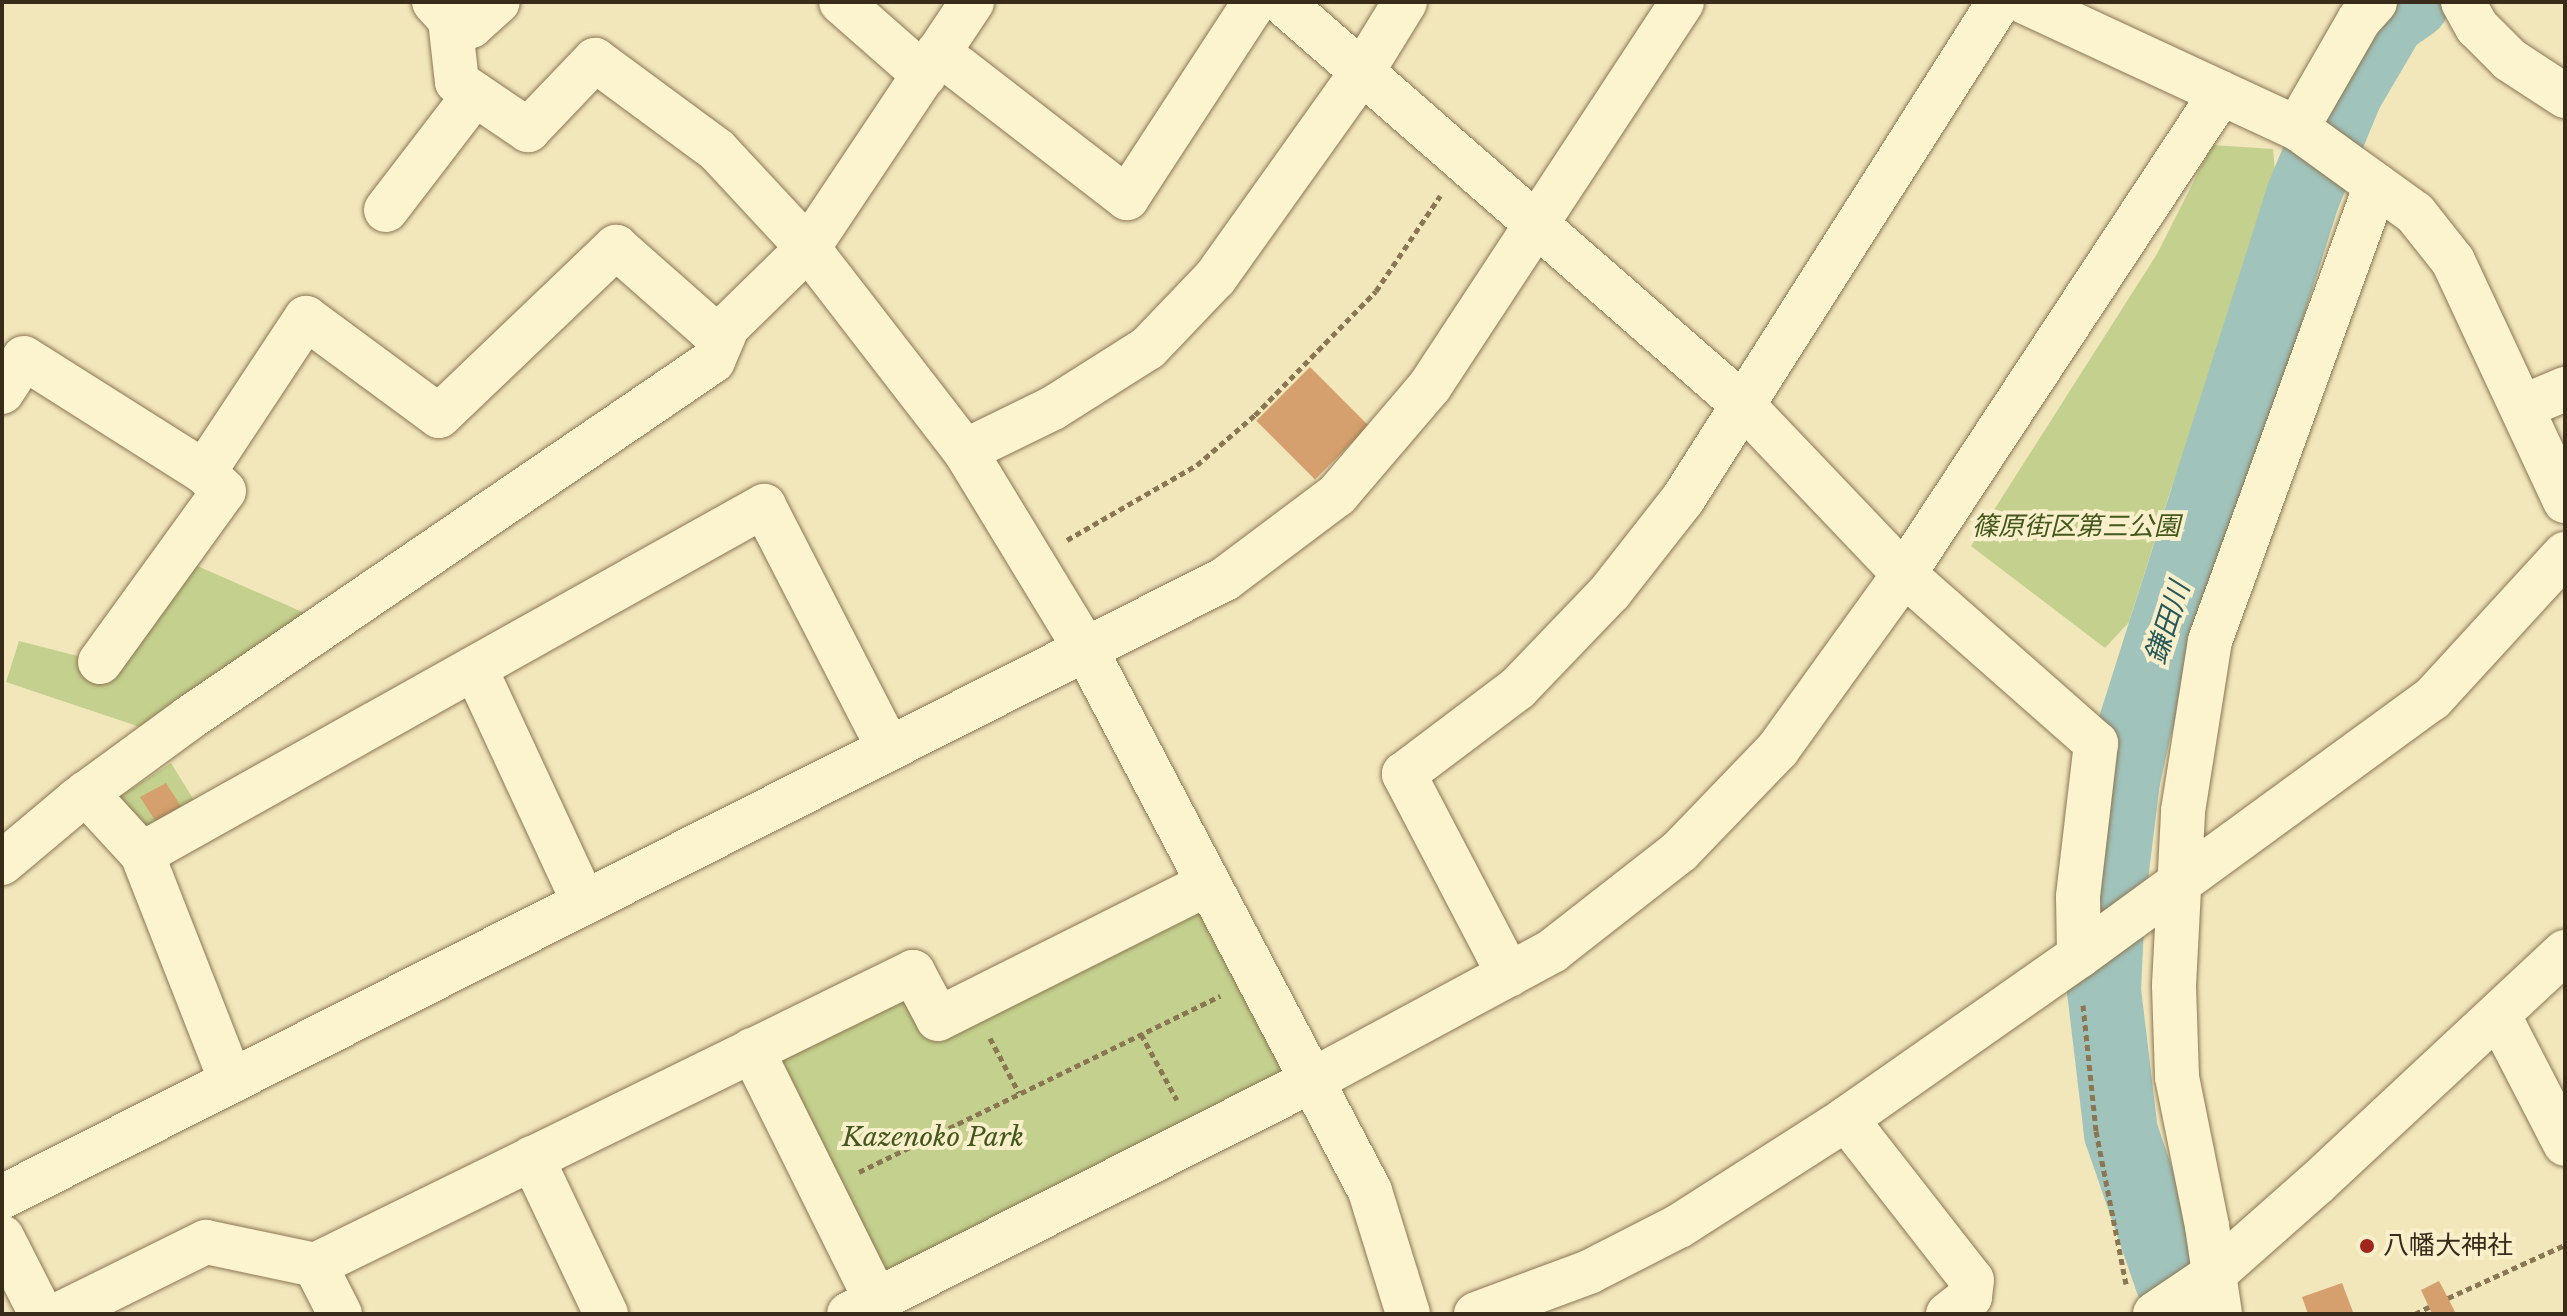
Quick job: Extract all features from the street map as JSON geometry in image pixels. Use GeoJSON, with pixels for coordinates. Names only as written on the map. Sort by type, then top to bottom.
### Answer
{"type":"FeatureCollection","features":[{"type":"Feature","properties":{"kind":"street"},"geometry":{"type":"LineString","coordinates":[[442,11],[471,26],[498,2]]}},
{"type":"Feature","properties":{"kind":"street"},"geometry":{"type":"LineString","coordinates":[[841,2],[1127,198],[1255,2]]}},
{"type":"Feature","properties":{"kind":"street"},"geometry":{"type":"LineString","coordinates":[[2,863],[86,793],[339,615],[713,361],[728,326],[808,248],[972,2]]}},
{"type":"Feature","properties":{"kind":"street"},"geometry":{"type":"LineString","coordinates":[[1282,2],[1742,404],[1904,574],[2096,743],[2078,897],[2079,956]]}},
{"type":"Feature","properties":{"kind":"street"},"geometry":{"type":"LineString","coordinates":[[965,451],[1053,408],[1148,348],[1215,278],[1362,72],[1405,2]]}},
{"type":"Feature","properties":{"kind":"street"},"geometry":{"type":"LineString","coordinates":[[2,1197],[1225,579],[1337,495],[1430,386],[1682,2]]}},
{"type":"Feature","properties":{"kind":"street"},"geometry":{"type":"LineString","coordinates":[[1509,975],[1404,774],[1518,688],[1610,592],[1683,499],[1999,2]]}},
{"type":"Feature","properties":{"kind":"street"},"geometry":{"type":"LineString","coordinates":[[2025,2],[2297,128],[2415,213],[2453,261],[2565,501]]}},
{"type":"Feature","properties":{"kind":"street"},"geometry":{"type":"LineString","coordinates":[[2297,128],[2359,20],[2375,2]]}},
{"type":"Feature","properties":{"kind":"street"},"geometry":{"type":"LineString","coordinates":[[2463,2],[2477,27],[2510,60],[2565,96]]}},
{"type":"Feature","properties":{"kind":"street"},"geometry":{"type":"LineString","coordinates":[[442,11],[457,82],[528,130],[595,60],[717,150],[808,248],[965,451],[1086,650],[1370,1191],[1408,1314]]}},
{"type":"Feature","properties":{"kind":"street"},"geometry":{"type":"LineString","coordinates":[[752,1050],[822,1190],[863,1307],[1311,1081],[1552,951],[1680,851],[1778,749],[1904,574],[2221,93]]}},
{"type":"Feature","properties":{"kind":"street"},"geometry":{"type":"LineString","coordinates":[[386,210],[475,94]]}},
{"type":"Feature","properties":{"kind":"street"},"geometry":{"type":"LineString","coordinates":[[2217,1294],[2177,1077],[2174,985],[2183,811],[2210,641],[2376,185]]}},
{"type":"Feature","properties":{"kind":"street"},"geometry":{"type":"LineString","coordinates":[[204,472],[306,318],[439,416],[616,247],[710,330],[728,326]]}},
{"type":"Feature","properties":{"kind":"street"},"geometry":{"type":"LineString","coordinates":[[2,392],[24,358],[204,472],[224,491],[100,662]]}},
{"type":"Feature","properties":{"kind":"street"},"geometry":{"type":"LineString","coordinates":[[2522,407],[2565,389]]}},
{"type":"Feature","properties":{"kind":"street"},"geometry":{"type":"LineString","coordinates":[[142,854],[764,506],[889,749]]}},
{"type":"Feature","properties":{"kind":"street"},"geometry":{"type":"LineString","coordinates":[[1476,1314],[1589,1272],[1679,1226],[1846,1119],[2079,956],[2432,699],[2565,554]]}},
{"type":"Feature","properties":{"kind":"street"},"geometry":{"type":"LineString","coordinates":[[475,668],[584,903]]}},
{"type":"Feature","properties":{"kind":"street"},"geometry":{"type":"LineString","coordinates":[[86,793],[142,854],[231,1081]]}},
{"type":"Feature","properties":{"kind":"street"},"geometry":{"type":"LineString","coordinates":[[60,1314],[206,1242],[315,1265],[913,972],[938,1019],[1208,884]]}},
{"type":"Feature","properties":{"kind":"street"},"geometry":{"type":"LineString","coordinates":[[2143,1304],[2217,1294],[2565,952]]}},
{"type":"Feature","properties":{"kind":"street"},"geometry":{"type":"LineString","coordinates":[[2499,1016],[2565,1144]]}},
{"type":"Feature","properties":{"kind":"street"},"geometry":{"type":"LineString","coordinates":[[1846,1119],[1972,1280],[1970,1297],[1948,1314]]}},
{"type":"Feature","properties":{"kind":"street"},"geometry":{"type":"LineString","coordinates":[[532,1158],[606,1314]]}},
{"type":"Feature","properties":{"kind":"street"},"geometry":{"type":"LineString","coordinates":[[2,1237],[41,1314]]}},
{"type":"Feature","properties":{"kind":"street"},"geometry":{"type":"LineString","coordinates":[[315,1265],[340,1314]]}},
{"type":"Feature","properties":{"kind":"path"},"geometry":{"type":"LineString","coordinates":[[1031,558],[1117,514],[1197,465],[1255,415],[1376,291],[1465,160]]}},
{"type":"Feature","properties":{"kind":"path"},"geometry":{"type":"LineString","coordinates":[[2079,956],[2096,1131],[2143,1304]]}},
{"type":"Feature","properties":{"kind":"path"},"geometry":{"type":"LineString","coordinates":[[822,1190],[1257,978]]}},
{"type":"Feature","properties":{"kind":"path"},"geometry":{"type":"LineString","coordinates":[[972,1002],[1019,1093]]}},
{"type":"Feature","properties":{"kind":"path"},"geometry":{"type":"LineString","coordinates":[[1141,1034],[1198,1138]]}},
{"type":"Feature","properties":{"kind":"path"},"geometry":{"type":"LineString","coordinates":[[2448,1298],[2565,1245]]}},
{"type":"Feature","properties":{"kind":"path"},"geometry":{"type":"LineString","coordinates":[[2415,1314],[2429,1307]]}},
{"type":"Feature","properties":{"kind":"green space","name":"篠原街区第三公園"},"geometry":{"type":"Polygon","coordinates":[[[2212,145],[2273,149],[2278,205],[2236,335],[2212,383],[2171,489],[2129,622],[2105,648],[1971,546],[2157,254],[2212,145]]]}},
{"type":"Feature","properties":{"kind":"green space"},"geometry":{"type":"Polygon","coordinates":[[[193,564],[307,614],[143,728],[6,682],[19,641],[113,665],[193,564]]]}},
{"type":"Feature","properties":{"kind":"green space"},"geometry":{"type":"Polygon","coordinates":[[[171,763],[205,818],[148,843],[108,804],[171,763]]]}},
{"type":"Feature","properties":{"kind":"green space","name":"Kazenoko Park"},"geometry":{"type":"Polygon","coordinates":[[[1205,895],[1301,1077],[892,1285],[758,1064],[904,992],[935,1026],[1205,895]]]}},
{"type":"Feature","properties":{"kind":"building"},"geometry":{"type":"Polygon","coordinates":[[[1310,367],[1369,426],[1315,479],[1256,421],[1310,367]]]}},
{"type":"Feature","properties":{"kind":"building"},"geometry":{"type":"Polygon","coordinates":[[[166,783],[184,811],[156,822],[140,797],[166,783]]]}},
{"type":"Feature","properties":{"kind":"building"},"geometry":{"type":"Polygon","coordinates":[[[2439,1281],[2456,1314],[2432,1314],[2421,1290],[2439,1281]]]}},
{"type":"Feature","properties":{"kind":"building"},"geometry":{"type":"Polygon","coordinates":[[[2342,1283],[2353,1312],[2308,1314],[2302,1297],[2342,1283]]]}},
{"type":"Feature","properties":{"kind":"waterway","name":"鎌田川"},"geometry":{"type":"LineString","coordinates":[[2172,1281],[2121,1133],[2104,991],[2108,902],[2123,780],[2135,726],[2303,196],[2346,92],[2389,19],[2413,2]]}},
{"type":"Feature","properties":{"kind":"place","name":"八幡大神社"},"geometry":{"type":"Point","coordinates":[2367,1246]}}]}
